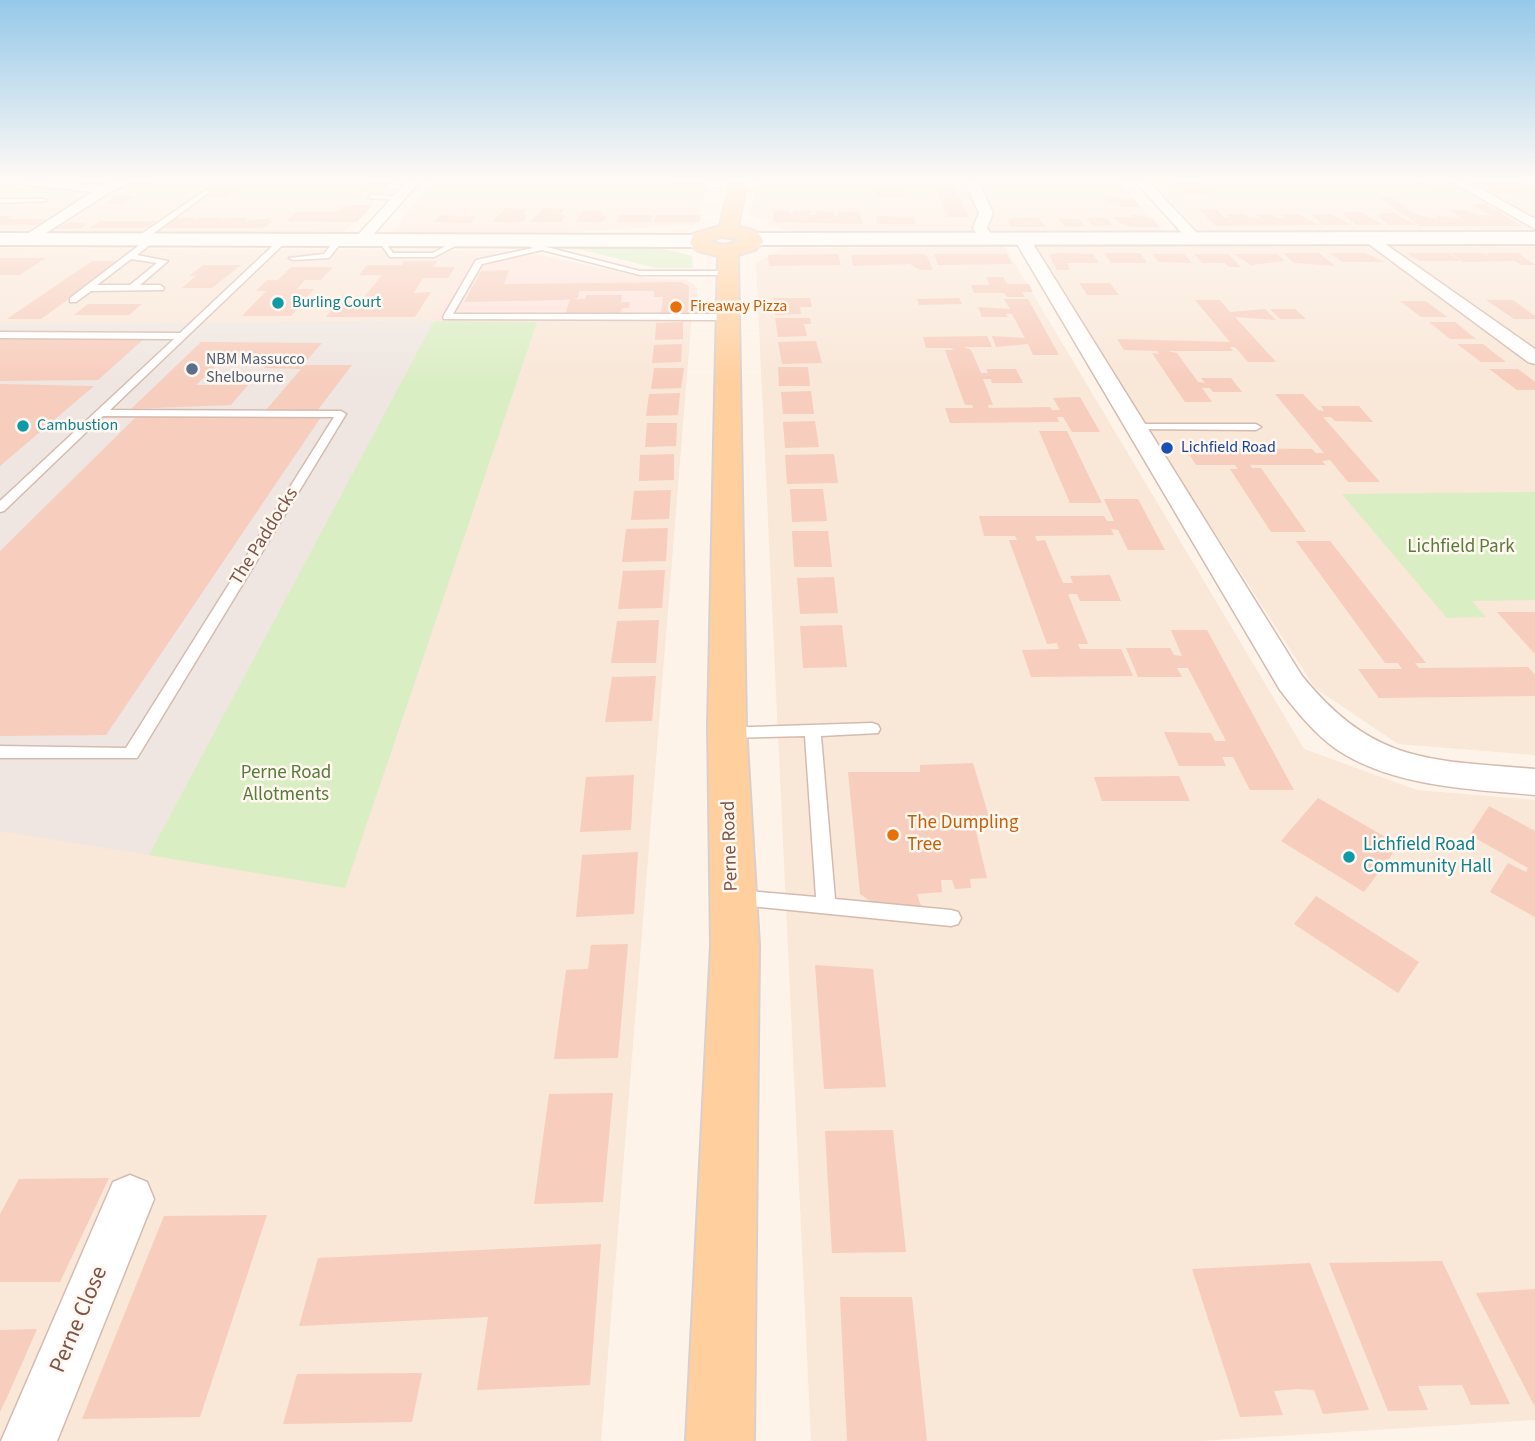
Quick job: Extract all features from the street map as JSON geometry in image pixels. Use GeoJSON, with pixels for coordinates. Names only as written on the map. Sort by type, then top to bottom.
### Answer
{"type":"FeatureCollection","features":[{"type":"Feature","properties":{"kind":"main road","name":"Perne Road"},"geometry":{"type":"LineString","coordinates":[[720,1441],[735,945],[727,732],[727,247]]}},
{"type":"Feature","properties":{"kind":"street"},"geometry":{"type":"LineString","coordinates":[[1027,247],[1292,683],[1320,718],[1356,746],[1396,762],[1457,775],[1535,782]]}},
{"type":"Feature","properties":{"kind":"street"},"geometry":{"type":"LineString","coordinates":[[1382,247],[1535,358]]}},
{"type":"Feature","properties":{"kind":"street","name":"Perne Close"},"geometry":{"type":"LineString","coordinates":[[29,1441],[130,1199]]}},
{"type":"Feature","properties":{"kind":"lane"},"geometry":{"type":"LineString","coordinates":[[73,300],[132,257],[140,247]]}},
{"type":"Feature","properties":{"kind":"lane"},"geometry":{"type":"LineString","coordinates":[[1,506],[276,247]]}},
{"type":"Feature","properties":{"kind":"lane"},"geometry":{"type":"LineString","coordinates":[[293,258],[326,256],[333,247]]}},
{"type":"Feature","properties":{"kind":"lane"},"geometry":{"type":"LineString","coordinates":[[525,247],[479,262],[447,317],[726,317]]}},
{"type":"Feature","properties":{"kind":"lane"},"geometry":{"type":"LineString","coordinates":[[547,247],[640,273],[726,247]]}},
{"type":"Feature","properties":{"kind":"lane"},"geometry":{"type":"LineString","coordinates":[[132,257],[164,261],[132,288]]}},
{"type":"Feature","properties":{"kind":"lane"},"geometry":{"type":"LineString","coordinates":[[89,288],[160,288]]}},
{"type":"Feature","properties":{"kind":"lane"},"geometry":{"type":"LineString","coordinates":[[0,335],[182,336]]}},
{"type":"Feature","properties":{"kind":"lane","name":"The Paddocks"},"geometry":{"type":"LineString","coordinates":[[0,752],[131,754],[341,414],[101,413]]}},
{"type":"Feature","properties":{"kind":"lane"},"geometry":{"type":"LineString","coordinates":[[1136,427],[1256,427]]}},
{"type":"Feature","properties":{"kind":"lane"},"geometry":{"type":"LineString","coordinates":[[727,732],[872,729]]}},
{"type":"Feature","properties":{"kind":"lane"},"geometry":{"type":"LineString","coordinates":[[813,730],[826,907]]}},
{"type":"Feature","properties":{"kind":"lane"},"geometry":{"type":"LineString","coordinates":[[733,898],[951,918]]}},
{"type":"Feature","properties":{"kind":"shaded area"},"geometry":{"type":"Polygon","coordinates":[[[1005,247],[1304,749],[1417,790],[1535,800],[1535,1420],[1199,1441],[811,1441],[756,263],[784,248],[1005,247]]]}},
{"type":"Feature","properties":{"kind":"shaded area"},"geometry":{"type":"Polygon","coordinates":[[[1031,247],[1535,247],[1535,755],[1398,744],[1315,688],[1031,247]]]}},
{"type":"Feature","properties":{"kind":"shaded area"},"geometry":{"type":"Polygon","coordinates":[[[0,248],[522,251],[694,288],[601,1441],[0,1441],[0,248]]]}},
{"type":"Feature","properties":{"kind":"shaded area"},"geometry":{"type":"Polygon","coordinates":[[[496,251],[511,251],[627,277],[687,280],[697,287],[699,320],[429,322],[473,257],[496,251]]]}},
{"type":"Feature","properties":{"kind":"shaded area"},"geometry":{"type":"Polygon","coordinates":[[[434,321],[149,855],[0,831],[0,324],[434,321]]]}},
{"type":"Feature","properties":{"kind":"green space"},"geometry":{"type":"Polygon","coordinates":[[[571,247],[643,247],[692,256],[693,268],[656,268],[571,247]]]}},
{"type":"Feature","properties":{"kind":"green space","name":"Perne Road Allotments"},"geometry":{"type":"Polygon","coordinates":[[[434,321],[537,322],[345,888],[149,855],[434,321]]]}},
{"type":"Feature","properties":{"kind":"green space","name":"Lichfield Park"},"geometry":{"type":"Polygon","coordinates":[[[1535,492],[1535,600],[1472,601],[1486,617],[1447,618],[1342,494],[1535,492]]]}},
{"type":"Feature","properties":{"kind":"building"},"geometry":{"type":"Polygon","coordinates":[[[1104,253],[1140,253],[1147,263],[1111,263],[1104,253]]]}},
{"type":"Feature","properties":{"kind":"building"},"geometry":{"type":"Polygon","coordinates":[[[1283,253],[1319,253],[1335,266],[1294,263],[1283,253]]]}},
{"type":"Feature","properties":{"kind":"building"},"geometry":{"type":"Polygon","coordinates":[[[1330,253],[1365,253],[1385,262],[1342,262],[1330,253]]]}},
{"type":"Feature","properties":{"kind":"building"},"geometry":{"type":"Polygon","coordinates":[[[1407,253],[1449,253],[1461,261],[1419,261],[1407,253]]]}},
{"type":"Feature","properties":{"kind":"building"},"geometry":{"type":"Polygon","coordinates":[[[1451,253],[1483,253],[1493,259],[1485,253],[1518,253],[1535,265],[1522,265],[1514,261],[1463,262],[1451,253]]]}},
{"type":"Feature","properties":{"kind":"building"},"geometry":{"type":"Polygon","coordinates":[[[838,254],[841,265],[769,266],[768,255],[838,254]]]}},
{"type":"Feature","properties":{"kind":"building"},"geometry":{"type":"Polygon","coordinates":[[[934,254],[1007,254],[1012,264],[938,265],[934,254]]]}},
{"type":"Feature","properties":{"kind":"building"},"geometry":{"type":"Polygon","coordinates":[[[1093,254],[1099,263],[1067,263],[1070,270],[1057,270],[1049,255],[1093,254]]]}},
{"type":"Feature","properties":{"kind":"building"},"geometry":{"type":"Polygon","coordinates":[[[1152,254],[1184,254],[1192,263],[1159,262],[1152,254]]]}},
{"type":"Feature","properties":{"kind":"building"},"geometry":{"type":"Polygon","coordinates":[[[1194,254],[1228,254],[1241,267],[1229,267],[1225,263],[1202,263],[1194,254]]]}},
{"type":"Feature","properties":{"kind":"building"},"geometry":{"type":"Polygon","coordinates":[[[1234,254],[1277,254],[1285,261],[1251,265],[1234,254]]]}},
{"type":"Feature","properties":{"kind":"building"},"geometry":{"type":"Polygon","coordinates":[[[851,255],[927,256],[933,270],[920,270],[910,264],[853,266],[851,255]]]}},
{"type":"Feature","properties":{"kind":"building"},"geometry":{"type":"Polygon","coordinates":[[[0,258],[46,258],[20,275],[0,275],[0,258]]]}},
{"type":"Feature","properties":{"kind":"building"},"geometry":{"type":"Polygon","coordinates":[[[92,261],[122,261],[41,319],[7,319],[92,261]]]}},
{"type":"Feature","properties":{"kind":"building"},"geometry":{"type":"Polygon","coordinates":[[[404,261],[437,261],[433,267],[455,267],[448,278],[423,278],[414,293],[431,292],[415,317],[326,317],[338,303],[360,302],[382,275],[359,275],[367,265],[402,265],[404,261]]]}},
{"type":"Feature","properties":{"kind":"building"},"geometry":{"type":"Polygon","coordinates":[[[203,265],[241,265],[212,288],[182,288],[196,276],[189,276],[203,265]]]}},
{"type":"Feature","properties":{"kind":"building","name":"Burling Court"},"geometry":{"type":"Polygon","coordinates":[[[291,267],[333,267],[321,280],[305,280],[297,289],[314,289],[291,316],[242,316],[266,291],[256,291],[267,280],[278,280],[291,267]]]}},
{"type":"Feature","properties":{"kind":"building"},"geometry":{"type":"Polygon","coordinates":[[[509,270],[504,284],[681,282],[689,286],[688,312],[661,313],[663,297],[654,297],[654,291],[579,291],[578,298],[563,300],[464,302],[481,271],[509,270]]]}},
{"type":"Feature","properties":{"kind":"building"},"geometry":{"type":"Polygon","coordinates":[[[986,277],[1003,277],[1007,284],[1029,284],[1033,292],[1022,292],[1025,297],[1007,297],[1004,293],[974,293],[971,285],[990,285],[986,277]]]}},
{"type":"Feature","properties":{"kind":"building"},"geometry":{"type":"Polygon","coordinates":[[[1079,283],[1110,283],[1119,295],[1087,295],[1079,283]]]}},
{"type":"Feature","properties":{"kind":"building"},"geometry":{"type":"Polygon","coordinates":[[[586,295],[622,295],[621,302],[630,302],[629,308],[622,308],[620,315],[565,315],[570,299],[585,299],[586,295]]]}},
{"type":"Feature","properties":{"kind":"building"},"geometry":{"type":"Polygon","coordinates":[[[773,298],[810,298],[812,307],[800,307],[801,314],[775,315],[773,298]]]}},
{"type":"Feature","properties":{"kind":"building"},"geometry":{"type":"Polygon","coordinates":[[[959,298],[962,304],[919,305],[917,299],[959,298]]]}},
{"type":"Feature","properties":{"kind":"building"},"geometry":{"type":"Polygon","coordinates":[[[1004,299],[1028,299],[1059,355],[1033,355],[1028,344],[996,347],[992,336],[1025,338],[1012,314],[1006,314],[1008,317],[982,317],[978,307],[1010,309],[1004,299]]]}},
{"type":"Feature","properties":{"kind":"building"},"geometry":{"type":"Polygon","coordinates":[[[1195,300],[1220,300],[1230,312],[1265,309],[1276,320],[1235,317],[1276,362],[1248,362],[1235,347],[1230,347],[1233,351],[1167,351],[1177,353],[1198,382],[1205,383],[1201,378],[1231,378],[1242,392],[1213,392],[1210,388],[1202,388],[1212,402],[1185,402],[1152,353],[1159,354],[1157,351],[1124,350],[1117,339],[1230,342],[1195,300]]]}},
{"type":"Feature","properties":{"kind":"building"},"geometry":{"type":"Polygon","coordinates":[[[1486,300],[1513,300],[1535,316],[1535,319],[1514,319],[1486,300]]]}},
{"type":"Feature","properties":{"kind":"building"},"geometry":{"type":"Polygon","coordinates":[[[1400,301],[1426,301],[1447,317],[1421,317],[1400,301]]]}},
{"type":"Feature","properties":{"kind":"building"},"geometry":{"type":"Polygon","coordinates":[[[88,304],[142,304],[129,315],[74,315],[88,304]]]}},
{"type":"Feature","properties":{"kind":"building"},"geometry":{"type":"Polygon","coordinates":[[[1270,309],[1295,309],[1306,319],[1280,319],[1270,309]]]}},
{"type":"Feature","properties":{"kind":"building"},"geometry":{"type":"Polygon","coordinates":[[[775,318],[810,318],[811,324],[804,324],[807,336],[778,337],[775,318]]]}},
{"type":"Feature","properties":{"kind":"building"},"geometry":{"type":"Polygon","coordinates":[[[683,322],[683,339],[655,340],[656,323],[683,322]]]}},
{"type":"Feature","properties":{"kind":"building"},"geometry":{"type":"Polygon","coordinates":[[[1429,322],[1455,322],[1476,339],[1450,339],[1429,322]]]}},
{"type":"Feature","properties":{"kind":"building"},"geometry":{"type":"Polygon","coordinates":[[[987,336],[992,347],[964,347],[971,350],[981,373],[988,373],[986,369],[1016,369],[1023,383],[992,383],[991,379],[983,379],[993,405],[988,405],[989,408],[1050,407],[1052,410],[1060,410],[1053,398],[1080,397],[1100,432],[1072,432],[1063,417],[1057,417],[1059,422],[950,423],[945,408],[973,408],[972,405],[965,405],[945,350],[953,350],[952,348],[926,348],[923,337],[987,336]]]}},
{"type":"Feature","properties":{"kind":"building"},"geometry":{"type":"Polygon","coordinates":[[[145,338],[98,380],[0,381],[0,339],[145,338]]]}},
{"type":"Feature","properties":{"kind":"building"},"geometry":{"type":"Polygon","coordinates":[[[816,341],[822,363],[782,364],[778,342],[816,341]]]}},
{"type":"Feature","properties":{"kind":"building"},"geometry":{"type":"Polygon","coordinates":[[[201,342],[322,343],[303,365],[352,365],[317,411],[266,410],[301,369],[264,368],[274,358],[224,358],[196,385],[248,385],[231,405],[131,409],[201,342]]]}},
{"type":"Feature","properties":{"kind":"building"},"geometry":{"type":"Polygon","coordinates":[[[682,344],[681,362],[652,363],[654,345],[682,344]]]}},
{"type":"Feature","properties":{"kind":"building"},"geometry":{"type":"Polygon","coordinates":[[[1457,344],[1483,344],[1506,362],[1481,362],[1457,344]]]}},
{"type":"Feature","properties":{"kind":"building"},"geometry":{"type":"Polygon","coordinates":[[[778,367],[808,367],[810,386],[779,386],[778,367]]]}},
{"type":"Feature","properties":{"kind":"building"},"geometry":{"type":"Polygon","coordinates":[[[654,368],[684,368],[681,388],[651,389],[654,368]]]}},
{"type":"Feature","properties":{"kind":"building"},"geometry":{"type":"Polygon","coordinates":[[[1489,369],[1518,369],[1535,382],[1535,390],[1517,390],[1489,369]]]}},
{"type":"Feature","properties":{"kind":"building","name":"Cambustion"},"geometry":{"type":"Polygon","coordinates":[[[0,384],[94,386],[0,466],[0,384]]]}},
{"type":"Feature","properties":{"kind":"building"},"geometry":{"type":"Polygon","coordinates":[[[811,391],[814,414],[783,414],[781,392],[811,391]]]}},
{"type":"Feature","properties":{"kind":"building"},"geometry":{"type":"Polygon","coordinates":[[[680,393],[678,415],[646,416],[649,394],[680,393]]]}},
{"type":"Feature","properties":{"kind":"building"},"geometry":{"type":"Polygon","coordinates":[[[1275,394],[1303,394],[1318,410],[1324,411],[1321,406],[1359,406],[1373,422],[1335,421],[1331,417],[1323,417],[1380,482],[1348,482],[1330,460],[1322,461],[1326,465],[1250,465],[1252,468],[1261,468],[1306,532],[1271,532],[1230,469],[1238,469],[1235,465],[1196,465],[1185,448],[1312,449],[1316,453],[1324,453],[1275,394]]]}},
{"type":"Feature","properties":{"kind":"building"},"geometry":{"type":"Polygon","coordinates":[[[137,416],[321,417],[106,735],[0,736],[0,551],[137,416]]]}},
{"type":"Feature","properties":{"kind":"building"},"geometry":{"type":"Polygon","coordinates":[[[815,421],[819,447],[785,448],[783,422],[815,421]]]}},
{"type":"Feature","properties":{"kind":"building"},"geometry":{"type":"Polygon","coordinates":[[[647,423],[677,423],[676,446],[645,447],[647,423]]]}},
{"type":"Feature","properties":{"kind":"building"},"geometry":{"type":"Polygon","coordinates":[[[1039,431],[1067,431],[1102,503],[1070,503],[1039,431]]]}},
{"type":"Feature","properties":{"kind":"building"},"geometry":{"type":"Polygon","coordinates":[[[674,454],[674,480],[639,481],[640,455],[674,454]]]}},
{"type":"Feature","properties":{"kind":"building"},"geometry":{"type":"Polygon","coordinates":[[[834,454],[838,483],[787,484],[785,455],[834,454]]]}},
{"type":"Feature","properties":{"kind":"building"},"geometry":{"type":"Polygon","coordinates":[[[790,489],[823,489],[827,521],[792,522],[790,489]]]}},
{"type":"Feature","properties":{"kind":"building"},"geometry":{"type":"Polygon","coordinates":[[[671,490],[669,519],[631,520],[634,491],[671,490]]]}},
{"type":"Feature","properties":{"kind":"building"},"geometry":{"type":"Polygon","coordinates":[[[1104,499],[1138,499],[1165,550],[1128,550],[1118,530],[1111,529],[1114,535],[1035,536],[1037,541],[1045,540],[1063,583],[1073,583],[1070,576],[1110,575],[1121,601],[1080,601],[1077,594],[1068,594],[1088,644],[1078,644],[1080,649],[1121,649],[1133,676],[1031,677],[1022,650],[1059,649],[1057,643],[1047,644],[1009,540],[1017,540],[1015,536],[984,536],[979,516],[1104,516],[1107,521],[1114,521],[1104,499]]]}},
{"type":"Feature","properties":{"kind":"building"},"geometry":{"type":"Polygon","coordinates":[[[668,528],[666,561],[622,562],[626,529],[668,528]]]}},
{"type":"Feature","properties":{"kind":"building"},"geometry":{"type":"Polygon","coordinates":[[[792,531],[828,531],[832,567],[794,567],[792,531]]]}},
{"type":"Feature","properties":{"kind":"building"},"geometry":{"type":"Polygon","coordinates":[[[1296,541],[1330,541],[1426,663],[1415,663],[1419,668],[1528,667],[1535,675],[1535,696],[1379,698],[1358,669],[1402,669],[1398,663],[1385,663],[1296,541]]]}},
{"type":"Feature","properties":{"kind":"building"},"geometry":{"type":"Polygon","coordinates":[[[665,570],[662,608],[618,609],[623,571],[665,570]]]}},
{"type":"Feature","properties":{"kind":"building"},"geometry":{"type":"Polygon","coordinates":[[[834,577],[838,613],[800,614],[797,578],[834,577]]]}},
{"type":"Feature","properties":{"kind":"building"},"geometry":{"type":"Polygon","coordinates":[[[1497,612],[1535,612],[1535,654],[1497,612]]]}},
{"type":"Feature","properties":{"kind":"building"},"geometry":{"type":"Polygon","coordinates":[[[659,620],[656,663],[611,663],[617,621],[659,620]]]}},
{"type":"Feature","properties":{"kind":"building"},"geometry":{"type":"Polygon","coordinates":[[[842,625],[847,667],[803,668],[800,626],[842,625]]]}},
{"type":"Feature","properties":{"kind":"building"},"geometry":{"type":"Polygon","coordinates":[[[1171,630],[1207,630],[1294,790],[1250,790],[1233,757],[1222,757],[1226,766],[1179,766],[1164,732],[1211,733],[1215,741],[1226,741],[1188,668],[1177,668],[1182,677],[1138,677],[1126,648],[1170,648],[1174,655],[1182,656],[1171,630]]]}},
{"type":"Feature","properties":{"kind":"building"},"geometry":{"type":"Polygon","coordinates":[[[656,676],[652,721],[605,722],[612,677],[656,676]]]}},
{"type":"Feature","properties":{"kind":"building"},"geometry":{"type":"Polygon","coordinates":[[[973,763],[989,817],[973,819],[987,878],[970,879],[971,888],[955,889],[952,880],[941,880],[942,892],[917,894],[921,906],[879,907],[860,894],[848,772],[920,772],[920,765],[973,763]]]}},
{"type":"Feature","properties":{"kind":"building"},"geometry":{"type":"Polygon","coordinates":[[[634,775],[631,830],[580,832],[586,777],[634,775]]]}},
{"type":"Feature","properties":{"kind":"building"},"geometry":{"type":"Polygon","coordinates":[[[1179,776],[1190,801],[1102,801],[1094,777],[1179,776]]]}},
{"type":"Feature","properties":{"kind":"building","name":"Lichfield Road Community Hall"},"geometry":{"type":"Polygon","coordinates":[[[1318,798],[1399,845],[1364,892],[1281,841],[1318,798]]]}},
{"type":"Feature","properties":{"kind":"building"},"geometry":{"type":"Polygon","coordinates":[[[1489,806],[1535,831],[1535,917],[1490,892],[1508,863],[1526,872],[1528,868],[1470,835],[1489,806]]]}},
{"type":"Feature","properties":{"kind":"building"},"geometry":{"type":"Polygon","coordinates":[[[638,852],[634,914],[576,917],[582,855],[638,852]]]}},
{"type":"Feature","properties":{"kind":"building"},"geometry":{"type":"Polygon","coordinates":[[[1316,896],[1419,962],[1398,993],[1294,924],[1316,896]]]}},
{"type":"Feature","properties":{"kind":"building"},"geometry":{"type":"Polygon","coordinates":[[[628,944],[618,1058],[554,1059],[566,970],[588,969],[591,945],[628,944]]]}},
{"type":"Feature","properties":{"kind":"building"},"geometry":{"type":"Polygon","coordinates":[[[815,965],[873,969],[886,1087],[824,1089],[815,965]]]}},
{"type":"Feature","properties":{"kind":"building"},"geometry":{"type":"Polygon","coordinates":[[[613,1093],[603,1202],[534,1204],[549,1094],[613,1093]]]}},
{"type":"Feature","properties":{"kind":"building"},"geometry":{"type":"Polygon","coordinates":[[[893,1130],[906,1252],[832,1253],[825,1131],[893,1130]]]}},
{"type":"Feature","properties":{"kind":"building"},"geometry":{"type":"Polygon","coordinates":[[[109,1178],[60,1282],[0,1282],[0,1214],[19,1179],[109,1178]]]}},
{"type":"Feature","properties":{"kind":"building"},"geometry":{"type":"Polygon","coordinates":[[[267,1215],[200,1417],[82,1419],[164,1216],[267,1215]]]}},
{"type":"Feature","properties":{"kind":"building"},"geometry":{"type":"Polygon","coordinates":[[[601,1244],[590,1385],[477,1390],[488,1317],[299,1326],[318,1258],[601,1244]]]}},
{"type":"Feature","properties":{"kind":"building"},"geometry":{"type":"Polygon","coordinates":[[[1442,1261],[1510,1404],[1471,1405],[1462,1385],[1418,1386],[1428,1410],[1388,1411],[1329,1263],[1442,1261]]]}},
{"type":"Feature","properties":{"kind":"building"},"geometry":{"type":"Polygon","coordinates":[[[1310,1263],[1369,1410],[1323,1414],[1314,1390],[1297,1389],[1274,1391],[1283,1415],[1240,1417],[1192,1269],[1310,1263]]]}},
{"type":"Feature","properties":{"kind":"building"},"geometry":{"type":"Polygon","coordinates":[[[1535,1289],[1535,1407],[1476,1293],[1535,1289]]]}},
{"type":"Feature","properties":{"kind":"building"},"geometry":{"type":"Polygon","coordinates":[[[840,1297],[912,1297],[927,1441],[847,1441],[840,1297]]]}},
{"type":"Feature","properties":{"kind":"building"},"geometry":{"type":"Polygon","coordinates":[[[37,1329],[9,1393],[0,1412],[0,1330],[37,1329]]]}},
{"type":"Feature","properties":{"kind":"building"},"geometry":{"type":"Polygon","coordinates":[[[422,1373],[412,1422],[283,1424],[297,1374],[422,1373]]]}},
{"type":"Feature","properties":{"kind":"place","name":"Burling Court"},"geometry":{"type":"Point","coordinates":[278,303]}},
{"type":"Feature","properties":{"kind":"place","name":"Fireaway Pizza"},"geometry":{"type":"Point","coordinates":[676,307]}},
{"type":"Feature","properties":{"kind":"place","name":"NBM Massucco Shelbourne"},"geometry":{"type":"Point","coordinates":[192,369]}},
{"type":"Feature","properties":{"kind":"place","name":"Cambustion"},"geometry":{"type":"Point","coordinates":[23,426]}},
{"type":"Feature","properties":{"kind":"place","name":"Lichfield Road"},"geometry":{"type":"Point","coordinates":[1167,448]}},
{"type":"Feature","properties":{"kind":"place","name":"The Dumpling Tree"},"geometry":{"type":"Point","coordinates":[893,835]}},
{"type":"Feature","properties":{"kind":"place","name":"Lichfield Road Community Hall"},"geometry":{"type":"Point","coordinates":[1349,857]}}]}
